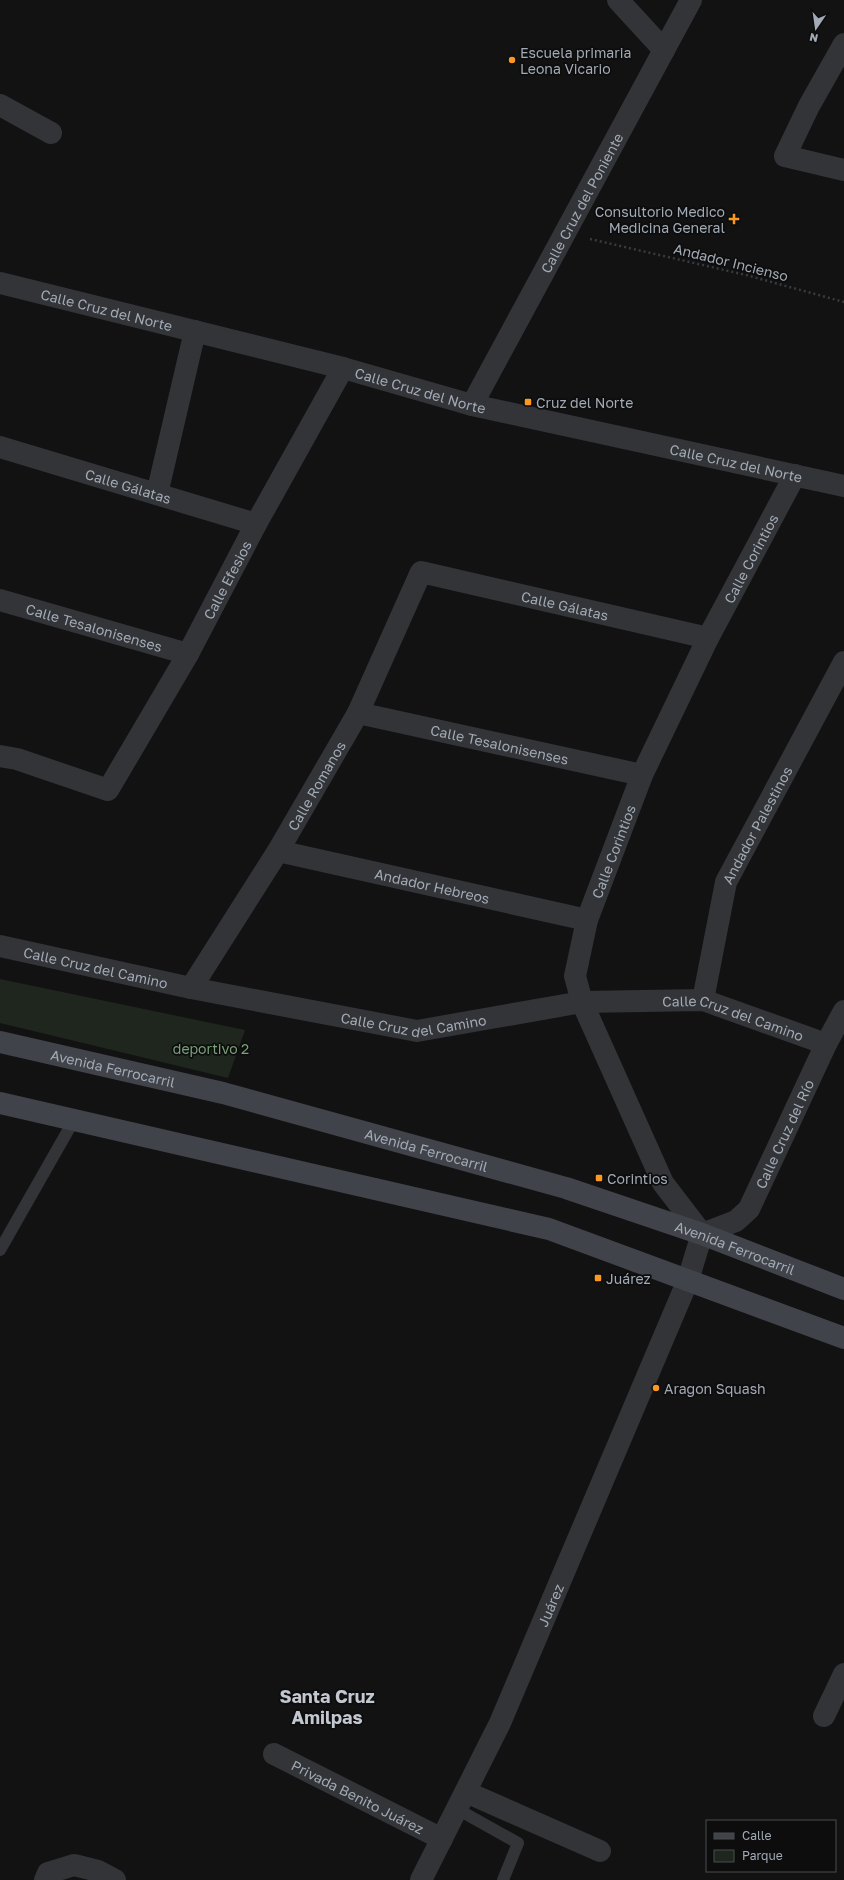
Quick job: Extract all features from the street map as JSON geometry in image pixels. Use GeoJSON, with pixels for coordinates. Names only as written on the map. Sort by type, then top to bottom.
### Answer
{"type":"FeatureCollection","features":[{"type":"Feature","properties":{"kind":"main road","name":"Avenida Ferrocarril"},"geometry":{"type":"LineString","coordinates":[[0,1042],[223,1093],[566,1188],[702,1234],[844,1289]]}},
{"type":"Feature","properties":{"kind":"main road"},"geometry":{"type":"LineString","coordinates":[[0,1103],[549,1228],[844,1338]]}},
{"type":"Feature","properties":{"kind":"street"},"geometry":{"type":"LineString","coordinates":[[618,0],[664,50]]}},
{"type":"Feature","properties":{"kind":"street","name":"Calle Cruz del Poniente"},"geometry":{"type":"LineString","coordinates":[[472,405],[691,0]]}},
{"type":"Feature","properties":{"kind":"street"},"geometry":{"type":"LineString","coordinates":[[844,44],[809,106],[785,156],[844,170]]}},
{"type":"Feature","properties":{"kind":"street"},"geometry":{"type":"LineString","coordinates":[[0,105],[51,133]]}},
{"type":"Feature","properties":{"kind":"street","name":"Calle Cruz del Norte"},"geometry":{"type":"LineString","coordinates":[[0,283],[343,368],[472,405],[844,486]]}},
{"type":"Feature","properties":{"kind":"street"},"geometry":{"type":"LineString","coordinates":[[157,494],[195,331]]}},
{"type":"Feature","properties":{"kind":"street","name":"Calle Efesios"},"geometry":{"type":"LineString","coordinates":[[0,756],[17,759],[108,790],[188,654],[256,524],[343,368]]}},
{"type":"Feature","properties":{"kind":"street","name":"Calle Gálatas"},"geometry":{"type":"LineString","coordinates":[[0,447],[256,524]]}},
{"type":"Feature","properties":{"kind":"street","name":"Calle Corintios"},"geometry":{"type":"LineString","coordinates":[[702,1234],[664,1183],[582,1002],[575,976],[587,920],[642,775],[708,638],[795,475]]}},
{"type":"Feature","properties":{"kind":"street","name":"Calle Gálatas"},"geometry":{"type":"LineString","coordinates":[[421,572],[708,638]]}},
{"type":"Feature","properties":{"kind":"street","name":"Calle Romanos"},"geometry":{"type":"LineString","coordinates":[[191,988],[278,851],[358,713],[421,572]]}},
{"type":"Feature","properties":{"kind":"street","name":"Calle Tesalonisenses"},"geometry":{"type":"LineString","coordinates":[[0,600],[188,654]]}},
{"type":"Feature","properties":{"kind":"street","name":"Andador Palestinos"},"geometry":{"type":"LineString","coordinates":[[702,1000],[726,882],[844,662]]}},
{"type":"Feature","properties":{"kind":"street","name":"Calle Tesalonisenses"},"geometry":{"type":"LineString","coordinates":[[358,713],[642,775]]}},
{"type":"Feature","properties":{"kind":"street","name":"Andador Hebreos"},"geometry":{"type":"LineString","coordinates":[[278,851],[587,920]]}},
{"type":"Feature","properties":{"kind":"street","name":"Calle Cruz del Camino"},"geometry":{"type":"LineString","coordinates":[[0,946],[191,988],[418,1031],[582,1002],[702,1000],[826,1044]]}},
{"type":"Feature","properties":{"kind":"street","name":"Calle Cruz del Río"},"geometry":{"type":"LineString","coordinates":[[702,1234],[736,1221],[749,1209],[826,1044],[844,1011]]}},
{"type":"Feature","properties":{"kind":"street","name":"Juárez"},"geometry":{"type":"LineString","coordinates":[[421,1880],[500,1724],[688,1280],[702,1234]]}},
{"type":"Feature","properties":{"kind":"street"},"geometry":{"type":"LineString","coordinates":[[824,1716],[844,1674]]}},
{"type":"Feature","properties":{"kind":"street","name":"Privada Benito Juárez"},"geometry":{"type":"LineString","coordinates":[[274,1754],[442,1839]]}},
{"type":"Feature","properties":{"kind":"street"},"geometry":{"type":"LineString","coordinates":[[461,1800],[600,1851]]}},
{"type":"Feature","properties":{"kind":"street"},"geometry":{"type":"LineString","coordinates":[[45,1880],[48,1873],[74,1865],[98,1870],[115,1880]]}},
{"type":"Feature","properties":{"kind":"lane"},"geometry":{"type":"LineString","coordinates":[[0,1250],[74,1120]]}},
{"type":"Feature","properties":{"kind":"lane"},"geometry":{"type":"LineString","coordinates":[[461,1800],[518,1843],[503,1880]]}},
{"type":"Feature","properties":{"kind":"path","name":"Andador Incienso"},"geometry":{"type":"LineString","coordinates":[[565,233],[746,275],[844,302]]}},
{"type":"Feature","properties":{"kind":"green space","name":"deportivo 2"},"geometry":{"type":"Polygon","coordinates":[[[0,979],[245,1030],[228,1078],[0,1023],[0,979]]]}},
{"type":"Feature","properties":{"kind":"place","name":"Escuela primaria Leona Vicario"},"geometry":{"type":"Point","coordinates":[512,60]}},
{"type":"Feature","properties":{"kind":"place","name":"Consultorio Medico Medicina General"},"geometry":{"type":"Point","coordinates":[734,219]}},
{"type":"Feature","properties":{"kind":"place","name":"Cruz del Norte"},"geometry":{"type":"Point","coordinates":[528,402]}},
{"type":"Feature","properties":{"kind":"place","name":"Corintios"},"geometry":{"type":"Point","coordinates":[599,1178]}},
{"type":"Feature","properties":{"kind":"place","name":"Juárez"},"geometry":{"type":"Point","coordinates":[598,1278]}},
{"type":"Feature","properties":{"kind":"place","name":"Aragon Squash"},"geometry":{"type":"Point","coordinates":[656,1388]}},
{"type":"Feature","properties":{"kind":"district","name":"Santa Cruz Amilpas"},"geometry":{"type":"Point","coordinates":[327,1706]}}]}
